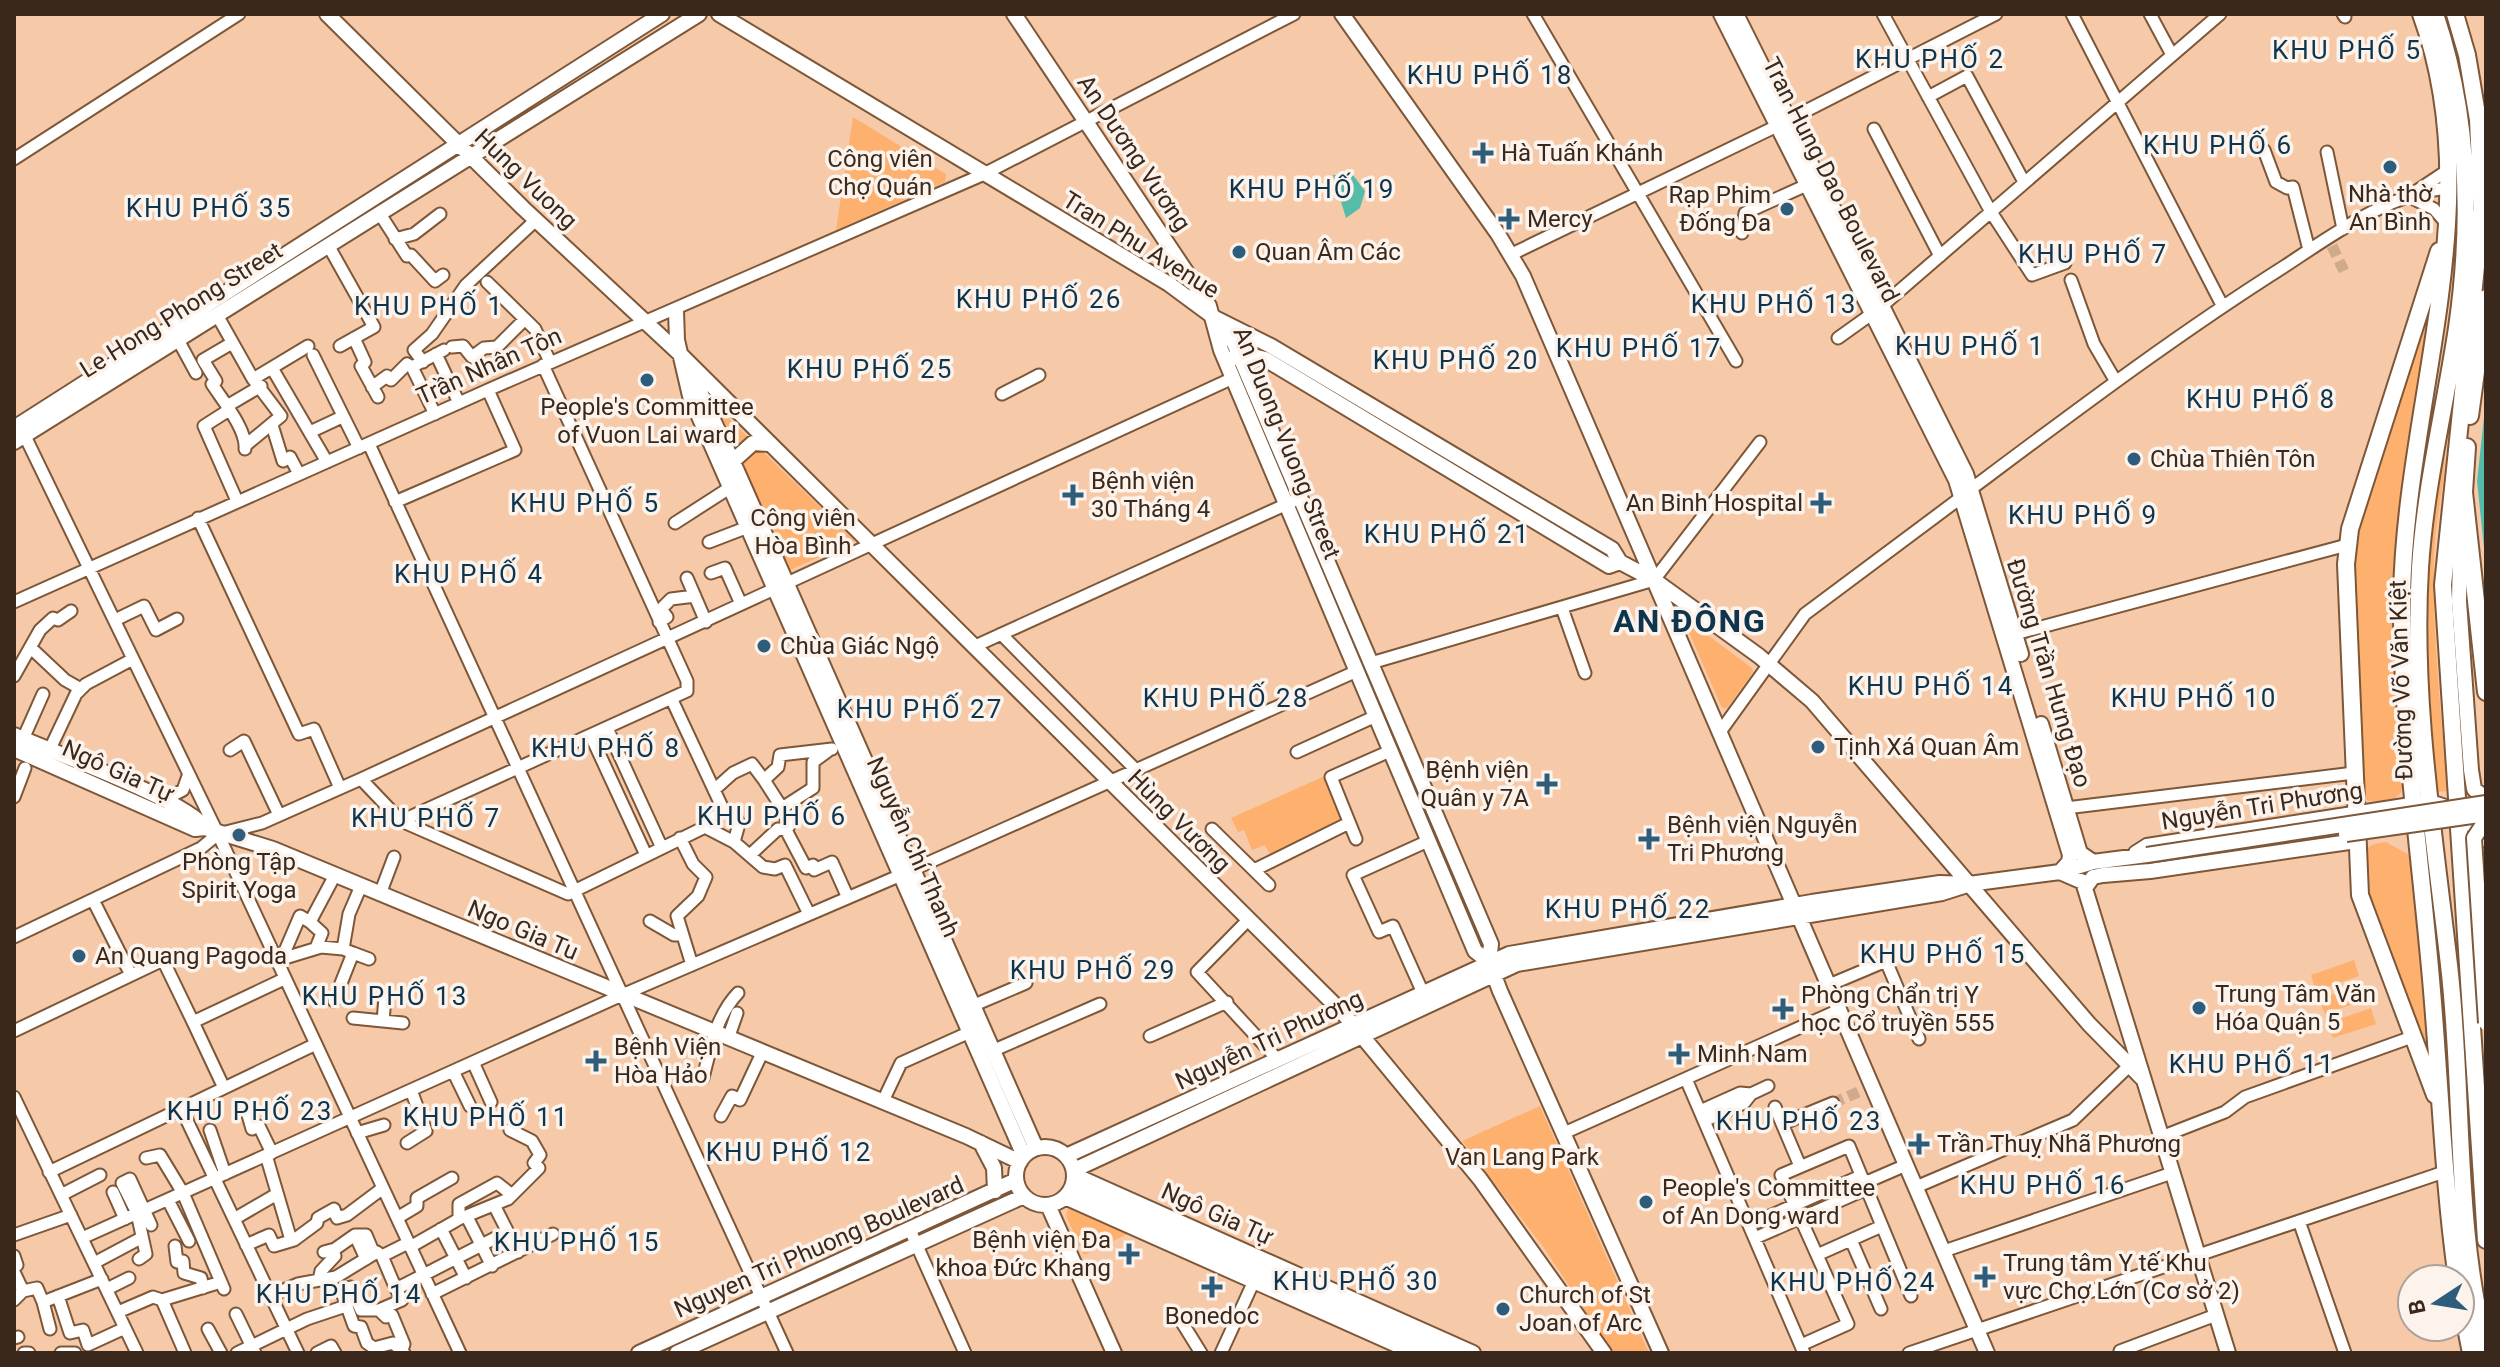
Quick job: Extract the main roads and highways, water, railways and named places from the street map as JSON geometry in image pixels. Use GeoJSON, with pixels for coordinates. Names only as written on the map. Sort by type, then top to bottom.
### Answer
{"type":"FeatureCollection","features":[{"type":"Feature","properties":{"kind":"highway","name":"Đường Võ Văn Kiệt"},"geometry":{"type":"LineString","coordinates":[[2421,14],[2440,85],[2448,170],[2471,188]]}},
{"type":"Feature","properties":{"kind":"highway","name":"Đường Võ Văn Kiệt"},"geometry":{"type":"LineString","coordinates":[[2435,14],[2452,69],[2463,156],[2471,188],[2477,275],[2462,389],[2443,585],[2486,1240]]}},
{"type":"Feature","properties":{"kind":"highway","name":"Đường Võ Văn Kiệt"},"geometry":{"type":"LineString","coordinates":[[2455,14],[2467,55],[2478,120],[2461,292],[2420,566],[2418,617],[2423,803],[2449,964],[2470,1258],[2486,1348]]}},
{"type":"Feature","properties":{"kind":"highway"},"geometry":{"type":"LineString","coordinates":[[2465,14],[2486,118]]}},
{"type":"Feature","properties":{"kind":"highway"},"geometry":{"type":"LineString","coordinates":[[2448,170],[2463,156]]}},
{"type":"Feature","properties":{"kind":"highway","name":"Đường Võ Văn Kiệt"},"geometry":{"type":"LineString","coordinates":[[2443,1113],[2362,906],[2356,841],[2347,545],[2435,261],[2471,188]]}},
{"type":"Feature","properties":{"kind":"highway","name":"Đường Võ Văn Kiệt"},"geometry":{"type":"LineString","coordinates":[[2448,234],[2403,586],[2423,803],[2456,1263]]}},
{"type":"Feature","properties":{"kind":"highway"},"geometry":{"type":"LineString","coordinates":[[2486,298],[2467,436],[2464,492],[2486,692]]}},
{"type":"Feature","properties":{"kind":"highway"},"geometry":{"type":"LineString","coordinates":[[2462,389],[2467,436]]}},
{"type":"Feature","properties":{"kind":"main road","name":"Hung Vuong"},"geometry":{"type":"LineString","coordinates":[[327,14],[536,220],[681,355]]}},
{"type":"Feature","properties":{"kind":"main road","name":"Le Hong Phong Street"},"geometry":{"type":"LineString","coordinates":[[18,432],[520,103],[662,14]]}},
{"type":"Feature","properties":{"kind":"main road","name":"Le Hong Phong Street"},"geometry":{"type":"LineString","coordinates":[[18,432],[217,315],[699,14]]}},
{"type":"Feature","properties":{"kind":"main road","name":"Tran Phu Avenue"},"geometry":{"type":"LineString","coordinates":[[719,14],[982,175],[1158,277],[1215,318],[1271,346],[1414,440]]}},
{"type":"Feature","properties":{"kind":"main road","name":"An Dương Vương"},"geometry":{"type":"LineString","coordinates":[[1014,14],[1177,256],[1215,318]]}},
{"type":"Feature","properties":{"kind":"main road"},"geometry":{"type":"LineString","coordinates":[[1342,14],[1512,254],[1798,911],[1867,1088],[1916,1187],[1987,1353]]}},
{"type":"Feature","properties":{"kind":"main road","name":"Tran Hung Dao Boulevard"},"geometry":{"type":"LineString","coordinates":[[1721,14],[1785,122],[1809,184],[1878,309]]}},
{"type":"Feature","properties":{"kind":"main road","name":"Tran Hung Dao Boulevard"},"geometry":{"type":"LineString","coordinates":[[1736,14],[1785,122],[1967,493]]}},
{"type":"Feature","properties":{"kind":"main road"},"geometry":{"type":"LineString","coordinates":[[520,103],[531,118]]}},
{"type":"Feature","properties":{"kind":"main road"},"geometry":{"type":"LineString","coordinates":[[1158,277],[1177,256]]}},
{"type":"Feature","properties":{"kind":"main road","name":"Nguyễn Chí Thanh"},"geometry":{"type":"LineString","coordinates":[[676,311],[675,333],[690,396],[732,462],[837,746],[906,872],[972,1006],[992,1051],[1027,1155]]}},
{"type":"Feature","properties":{"kind":"main road","name":"An Duong Vuong Street"},"geometry":{"type":"LineString","coordinates":[[1215,318],[1226,329],[1233,358],[1428,841],[1475,951],[1491,969]]}},
{"type":"Feature","properties":{"kind":"main road","name":"Hùng Vương"},"geometry":{"type":"LineString","coordinates":[[681,355],[1354,1024],[1480,1179],[1604,1353]]}},
{"type":"Feature","properties":{"kind":"main road","name":"Tran Phu Avenue"},"geometry":{"type":"LineString","coordinates":[[1233,358],[1265,359],[1612,549],[1620,562],[1654,580],[1768,663],[1843,733],[2095,1031],[2143,1079]]}},
{"type":"Feature","properties":{"kind":"main road","name":"Nguyễn Chí Thanh"},"geometry":{"type":"LineString","coordinates":[[714,436],[748,527],[780,586],[906,872],[970,1032],[1027,1155]]}},
{"type":"Feature","properties":{"kind":"main road"},"geometry":{"type":"LineString","coordinates":[[732,462],[753,443],[768,444]]}},
{"type":"Feature","properties":{"kind":"main road"},"geometry":{"type":"LineString","coordinates":[[2464,492],[2460,515],[2459,601],[2471,770],[2474,789],[2486,801]]}},
{"type":"Feature","properties":{"kind":"main road","name":"Đường Trần Hưng Đạo"},"geometry":{"type":"LineString","coordinates":[[1967,493],[2080,853],[2093,862]]}},
{"type":"Feature","properties":{"kind":"main road","name":"An Duong Vuong Street"},"geometry":{"type":"LineString","coordinates":[[1293,501],[1371,663],[1491,944],[1491,969]]}},
{"type":"Feature","properties":{"kind":"main road","name":"Đường Trần Hưng Đạo"},"geometry":{"type":"LineString","coordinates":[[2010,636],[2070,855],[2069,862],[2060,872]]}},
{"type":"Feature","properties":{"kind":"main road"},"geometry":{"type":"LineString","coordinates":[[1357,671],[1371,663]]}},
{"type":"Feature","properties":{"kind":"main road"},"geometry":{"type":"LineString","coordinates":[[1376,716],[1391,710]]}},
{"type":"Feature","properties":{"kind":"main road","name":"Ngo Gia Tu"},"geometry":{"type":"LineString","coordinates":[[17,741],[49,751],[164,800],[199,818],[212,831],[273,849],[981,1143],[1027,1155]]}},
{"type":"Feature","properties":{"kind":"main road","name":"Ngô Gia Tự"},"geometry":{"type":"LineString","coordinates":[[17,741],[195,829],[212,831]]}},
{"type":"Feature","properties":{"kind":"main road"},"geometry":{"type":"LineString","coordinates":[[2141,861],[2486,801]]}},
{"type":"Feature","properties":{"kind":"main road"},"geometry":{"type":"LineString","coordinates":[[2423,803],[2440,802],[2458,811],[2486,840]]}},
{"type":"Feature","properties":{"kind":"main road","name":"Nguyễn Tri Phương"},"geometry":{"type":"LineString","coordinates":[[2085,888],[2093,877],[2141,861],[2147,846],[2423,803]]}},
{"type":"Feature","properties":{"kind":"main road"},"geometry":{"type":"LineString","coordinates":[[1661,1353],[1491,969],[1518,952],[1645,936],[1798,911],[1946,882],[1969,884],[2060,872],[2093,862],[2141,861],[2486,814]]}},
{"type":"Feature","properties":{"kind":"main road"},"geometry":{"type":"LineString","coordinates":[[2330,817],[2333,844]]}},
{"type":"Feature","properties":{"kind":"main road"},"geometry":{"type":"LineString","coordinates":[[2486,820],[2474,838],[2486,1023]]}},
{"type":"Feature","properties":{"kind":"main road","name":"Nguyễn Tri Phương"},"geometry":{"type":"LineString","coordinates":[[2141,861],[2150,871],[2356,841]]}},
{"type":"Feature","properties":{"kind":"main road"},"geometry":{"type":"LineString","coordinates":[[2060,872],[2078,878],[2085,888],[2228,1353]]}},
{"type":"Feature","properties":{"kind":"main road","name":"Nguyễn Tri Phương"},"geometry":{"type":"LineString","coordinates":[[1066,1156],[1281,1066],[1363,1037],[1423,993],[1491,969]]}},
{"type":"Feature","properties":{"kind":"main road","name":"Nguyễn Tri Phương"},"geometry":{"type":"LineString","coordinates":[[1071,1182],[1354,1024],[1386,1018],[1491,969]]}},
{"type":"Feature","properties":{"kind":"main road"},"geometry":{"type":"LineString","coordinates":[[2095,1031],[2111,1031],[2123,1014]]}},
{"type":"Feature","properties":{"kind":"main road"},"geometry":{"type":"LineString","coordinates":[[981,1143],[994,1168],[995,1191]]}},
{"type":"Feature","properties":{"kind":"main road"},"geometry":{"type":"LineString","coordinates":[[1048,1205],[1035,1203],[1024,1196],[1016,1180],[1027,1155],[1052,1148],[1066,1156],[1071,1182]]}},
{"type":"Feature","properties":{"kind":"main road","name":"Nguyen Tri Phuong Boulevard"},"geometry":{"type":"LineString","coordinates":[[639,1353],[764,1304],[913,1236],[1016,1180]]}},
{"type":"Feature","properties":{"kind":"main road"},"geometry":{"type":"LineString","coordinates":[[1048,1205],[1071,1182]]}},
{"type":"Feature","properties":{"kind":"main road"},"geometry":{"type":"LineString","coordinates":[[1071,1182],[1266,1273]]}},
{"type":"Feature","properties":{"kind":"main road","name":"Ngô Gia Tự"},"geometry":{"type":"LineString","coordinates":[[1071,1182],[1444,1353]]}},
{"type":"Feature","properties":{"kind":"main road","name":"Nguyen Tri Phuong Boulevard"},"geometry":{"type":"LineString","coordinates":[[913,1236],[1024,1196]]}},
{"type":"Feature","properties":{"kind":"main road"},"geometry":{"type":"LineString","coordinates":[[1048,1205],[1114,1353]]}},
{"type":"Feature","properties":{"kind":"main road","name":"Ngô Gia Tự"},"geometry":{"type":"LineString","coordinates":[[1266,1273],[1376,1329],[1473,1353]]}},
{"type":"Feature","properties":{"kind":"main road","name":"Nguyen Tri Phuong Boulevard"},"geometry":{"type":"LineString","coordinates":[[677,1353],[764,1304]]}},
{"type":"Feature","properties":{"kind":"water"},"geometry":{"type":"Polygon","coordinates":[[[1333,175],[1353,175],[1365,191],[1360,208],[1346,218],[1333,175]]]}},
{"type":"Feature","properties":{"kind":"water"},"geometry":{"type":"Polygon","coordinates":[[[2486,399],[2486,567],[2477,481],[2486,399]]]}},
{"type":"Feature","properties":{"kind":"tunnel"},"geometry":{"type":"LineString","coordinates":[[2332,246],[2344,271]]}},
{"type":"Feature","properties":{"kind":"tunnel"},"geometry":{"type":"LineString","coordinates":[[1833,1103],[1861,1091]]}},
{"type":"Feature","properties":{"kind":"place","name":"Hà Tuấn Khánh"},"geometry":{"type":"Point","coordinates":[1483,153]}},
{"type":"Feature","properties":{"kind":"place","name":"Nhà thờ An Bình"},"geometry":{"type":"Point","coordinates":[2390,167]}},
{"type":"Feature","properties":{"kind":"place","name":"Rạp Phim Đống Đa"},"geometry":{"type":"Point","coordinates":[1787,209]}},
{"type":"Feature","properties":{"kind":"place","name":"Mercy"},"geometry":{"type":"Point","coordinates":[1509,219]}},
{"type":"Feature","properties":{"kind":"place","name":"Quan Âm Các"},"geometry":{"type":"Point","coordinates":[1239,252]}},
{"type":"Feature","properties":{"kind":"place","name":"People's Committee of Vuon Lai ward"},"geometry":{"type":"Point","coordinates":[647,380]}},
{"type":"Feature","properties":{"kind":"place","name":"Chùa Thiên Tôn"},"geometry":{"type":"Point","coordinates":[2134,459]}},
{"type":"Feature","properties":{"kind":"place","name":"Bệnh viện 30 Tháng 4"},"geometry":{"type":"Point","coordinates":[1073,495]}},
{"type":"Feature","properties":{"kind":"place","name":"An Binh Hospital"},"geometry":{"type":"Point","coordinates":[1821,503]}},
{"type":"Feature","properties":{"kind":"place","name":"Chùa Giác Ngộ"},"geometry":{"type":"Point","coordinates":[764,646]}},
{"type":"Feature","properties":{"kind":"place","name":"Tịnh Xá Quan Âm"},"geometry":{"type":"Point","coordinates":[1818,747]}},
{"type":"Feature","properties":{"kind":"place","name":"Bệnh viện Quân y 7A"},"geometry":{"type":"Point","coordinates":[1547,784]}},
{"type":"Feature","properties":{"kind":"place","name":"Phòng Tập Spirit Yoga"},"geometry":{"type":"Point","coordinates":[239,835]}},
{"type":"Feature","properties":{"kind":"place","name":"Bệnh viện Nguyễn Tri Phương"},"geometry":{"type":"Point","coordinates":[1649,839]}},
{"type":"Feature","properties":{"kind":"place","name":"An Quang Pagoda"},"geometry":{"type":"Point","coordinates":[79,956]}},
{"type":"Feature","properties":{"kind":"place","name":"Trung Tâm Văn Hóa Quận 5"},"geometry":{"type":"Point","coordinates":[2199,1008]}},
{"type":"Feature","properties":{"kind":"place","name":"Phòng Chẩn trị Y học Cổ truyền 555"},"geometry":{"type":"Point","coordinates":[1783,1009]}},
{"type":"Feature","properties":{"kind":"place","name":"Minh Nam"},"geometry":{"type":"Point","coordinates":[1679,1054]}},
{"type":"Feature","properties":{"kind":"place","name":"Bệnh Viện Hòa Hảo"},"geometry":{"type":"Point","coordinates":[596,1061]}},
{"type":"Feature","properties":{"kind":"place","name":"Trần Thuỵ Nhã Phương"},"geometry":{"type":"Point","coordinates":[1919,1144]}},
{"type":"Feature","properties":{"kind":"place","name":"People's Committee of An Dong ward"},"geometry":{"type":"Point","coordinates":[1646,1202]}},
{"type":"Feature","properties":{"kind":"place","name":"Bệnh viện Đa khoa Đức Khang"},"geometry":{"type":"Point","coordinates":[1129,1254]}},
{"type":"Feature","properties":{"kind":"place","name":"Trung tâm Y tế Khu vực Chợ Lớn (Cơ sở 2)"},"geometry":{"type":"Point","coordinates":[1985,1277]}},
{"type":"Feature","properties":{"kind":"place","name":"Bonedoc"},"geometry":{"type":"Point","coordinates":[1212,1287]}},
{"type":"Feature","properties":{"kind":"place","name":"Church of St Joan of Arc"},"geometry":{"type":"Point","coordinates":[1503,1309]}},
{"type":"Feature","properties":{"kind":"district","name":"KHU PHỐ 5"},"geometry":{"type":"Point","coordinates":[2347,50]}},
{"type":"Feature","properties":{"kind":"district","name":"KHU PHỐ 2"},"geometry":{"type":"Point","coordinates":[1930,59]}},
{"type":"Feature","properties":{"kind":"district","name":"KHU PHỐ 18"},"geometry":{"type":"Point","coordinates":[1490,75]}},
{"type":"Feature","properties":{"kind":"district","name":"KHU PHỐ 6"},"geometry":{"type":"Point","coordinates":[2218,145]}},
{"type":"Feature","properties":{"kind":"district","name":"KHU PHỐ 19"},"geometry":{"type":"Point","coordinates":[1312,189]}},
{"type":"Feature","properties":{"kind":"district","name":"KHU PHỐ 35"},"geometry":{"type":"Point","coordinates":[209,208]}},
{"type":"Feature","properties":{"kind":"district","name":"KHU PHỐ 7"},"geometry":{"type":"Point","coordinates":[2093,254]}},
{"type":"Feature","properties":{"kind":"district","name":"KHU PHỐ 26"},"geometry":{"type":"Point","coordinates":[1039,299]}},
{"type":"Feature","properties":{"kind":"district","name":"KHU PHỐ 13"},"geometry":{"type":"Point","coordinates":[1774,304]}},
{"type":"Feature","properties":{"kind":"district","name":"KHU PHỐ 1"},"geometry":{"type":"Point","coordinates":[429,306]}},
{"type":"Feature","properties":{"kind":"district","name":"KHU PHỐ 1"},"geometry":{"type":"Point","coordinates":[1970,346]}},
{"type":"Feature","properties":{"kind":"district","name":"KHU PHỐ 17"},"geometry":{"type":"Point","coordinates":[1639,348]}},
{"type":"Feature","properties":{"kind":"district","name":"KHU PHỐ 20"},"geometry":{"type":"Point","coordinates":[1456,360]}},
{"type":"Feature","properties":{"kind":"district","name":"KHU PHỐ 25"},"geometry":{"type":"Point","coordinates":[870,369]}},
{"type":"Feature","properties":{"kind":"district","name":"KHU PHỐ 8"},"geometry":{"type":"Point","coordinates":[2261,399]}},
{"type":"Feature","properties":{"kind":"district","name":"KHU PHỐ 5"},"geometry":{"type":"Point","coordinates":[585,503]}},
{"type":"Feature","properties":{"kind":"district","name":"KHU PHỐ 9"},"geometry":{"type":"Point","coordinates":[2083,515]}},
{"type":"Feature","properties":{"kind":"district","name":"KHU PHỐ 21"},"geometry":{"type":"Point","coordinates":[1447,534]}},
{"type":"Feature","properties":{"kind":"district","name":"KHU PHỐ 4"},"geometry":{"type":"Point","coordinates":[469,574]}},
{"type":"Feature","properties":{"kind":"district","name":"AN ĐÔNG"},"geometry":{"type":"Point","coordinates":[1690,621]}},
{"type":"Feature","properties":{"kind":"district","name":"KHU PHỐ 14"},"geometry":{"type":"Point","coordinates":[1931,686]}},
{"type":"Feature","properties":{"kind":"district","name":"KHU PHỐ 28"},"geometry":{"type":"Point","coordinates":[1226,698]}},
{"type":"Feature","properties":{"kind":"district","name":"KHU PHỐ 10"},"geometry":{"type":"Point","coordinates":[2194,698]}},
{"type":"Feature","properties":{"kind":"district","name":"KHU PHỐ 27"},"geometry":{"type":"Point","coordinates":[920,709]}},
{"type":"Feature","properties":{"kind":"district","name":"KHU PHỐ 8"},"geometry":{"type":"Point","coordinates":[606,748]}},
{"type":"Feature","properties":{"kind":"district","name":"KHU PHỐ 6"},"geometry":{"type":"Point","coordinates":[772,816]}},
{"type":"Feature","properties":{"kind":"district","name":"KHU PHỐ 7"},"geometry":{"type":"Point","coordinates":[426,818]}},
{"type":"Feature","properties":{"kind":"district","name":"KHU PHỐ 22"},"geometry":{"type":"Point","coordinates":[1628,909]}},
{"type":"Feature","properties":{"kind":"district","name":"KHU PHỐ 15"},"geometry":{"type":"Point","coordinates":[1943,954]}},
{"type":"Feature","properties":{"kind":"district","name":"KHU PHỐ 29"},"geometry":{"type":"Point","coordinates":[1093,970]}},
{"type":"Feature","properties":{"kind":"district","name":"KHU PHỐ 13"},"geometry":{"type":"Point","coordinates":[385,996]}},
{"type":"Feature","properties":{"kind":"district","name":"KHU PHỐ 11"},"geometry":{"type":"Point","coordinates":[2252,1064]}},
{"type":"Feature","properties":{"kind":"district","name":"KHU PHỐ 23"},"geometry":{"type":"Point","coordinates":[250,1111]}},
{"type":"Feature","properties":{"kind":"district","name":"KHU PHỐ 11"},"geometry":{"type":"Point","coordinates":[486,1117]}},
{"type":"Feature","properties":{"kind":"district","name":"KHU PHỐ 23"},"geometry":{"type":"Point","coordinates":[1799,1121]}},
{"type":"Feature","properties":{"kind":"district","name":"KHU PHỐ 12"},"geometry":{"type":"Point","coordinates":[789,1152]}},
{"type":"Feature","properties":{"kind":"district","name":"KHU PHỐ 16"},"geometry":{"type":"Point","coordinates":[2043,1185]}},
{"type":"Feature","properties":{"kind":"district","name":"KHU PHỐ 15"},"geometry":{"type":"Point","coordinates":[577,1242]}},
{"type":"Feature","properties":{"kind":"district","name":"KHU PHỐ 30"},"geometry":{"type":"Point","coordinates":[1356,1281]}},
{"type":"Feature","properties":{"kind":"district","name":"KHU PHỐ 24"},"geometry":{"type":"Point","coordinates":[1853,1282]}},
{"type":"Feature","properties":{"kind":"district","name":"KHU PHỐ 14"},"geometry":{"type":"Point","coordinates":[339,1294]}},
{"type":"Feature","properties":{"kind":"park label","name":"Công viên Chợ Quán"},"geometry":{"type":"Point","coordinates":[880,173]}},
{"type":"Feature","properties":{"kind":"park label","name":"Công viên Hòa Bình"},"geometry":{"type":"Point","coordinates":[803,532]}},
{"type":"Feature","properties":{"kind":"park label","name":"Van Lang Park"},"geometry":{"type":"Point","coordinates":[1522,1157]}}]}
